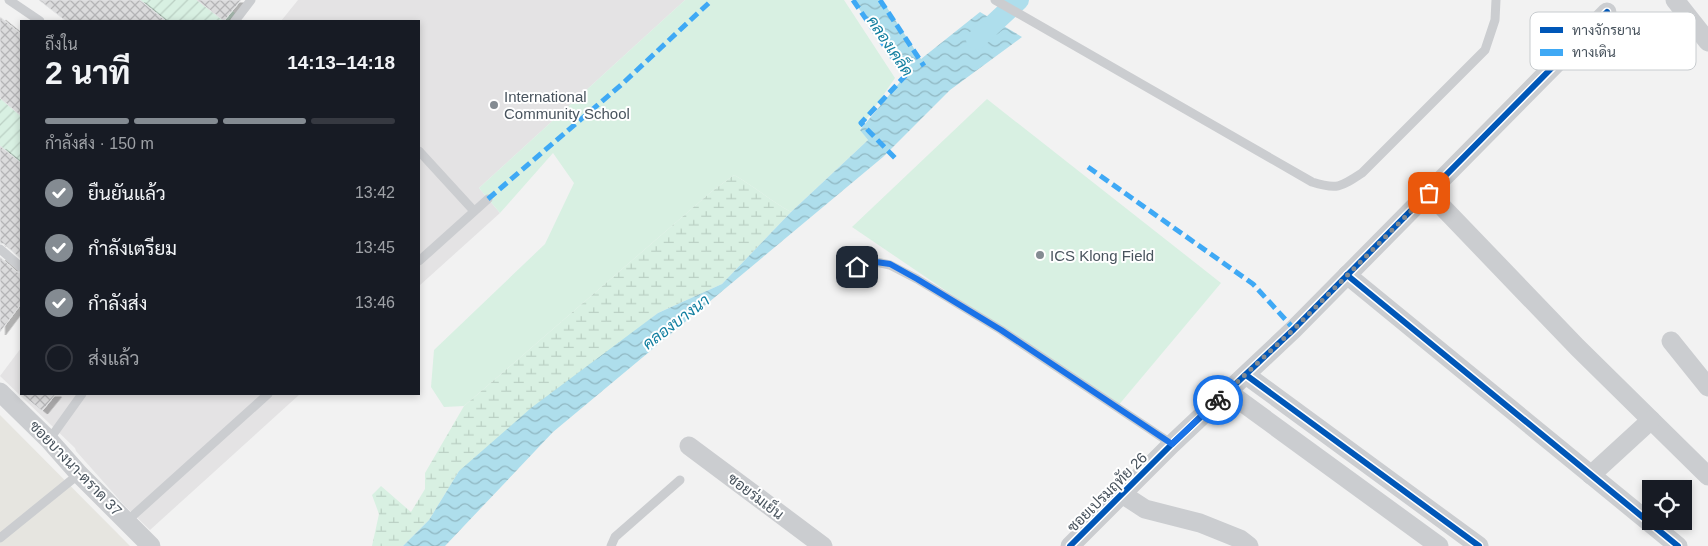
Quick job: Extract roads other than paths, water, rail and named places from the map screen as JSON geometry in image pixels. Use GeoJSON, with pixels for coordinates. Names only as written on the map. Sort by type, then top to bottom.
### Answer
{"type":"FeatureCollection","features":[{"type":"Feature","properties":{"kind":"street"},"geometry":{"type":"LineString","coordinates":[[1676,0],[1685,12]]}},
{"type":"Feature","properties":{"kind":"street"},"geometry":{"type":"LineString","coordinates":[[1696,26],[1708,42]]}},
{"type":"Feature","properties":{"kind":"street","name":"ซอยเปรมฤทัย 26"},"geometry":{"type":"LineString","coordinates":[[1070,546],[1172,444],[1294,329],[1551,70]]}},
{"type":"Feature","properties":{"kind":"street"},"geometry":{"type":"LineString","coordinates":[[1429,193],[1577,347],[1708,476]]}},
{"type":"Feature","properties":{"kind":"street"},"geometry":{"type":"LineString","coordinates":[[1348,275],[1678,546]]}},
{"type":"Feature","properties":{"kind":"street"},"geometry":{"type":"LineString","coordinates":[[1671,341],[1708,387]]}},
{"type":"Feature","properties":{"kind":"street"},"geometry":{"type":"LineString","coordinates":[[1246,375],[1474,545]]}},
{"type":"Feature","properties":{"kind":"street","name":"ซอยบางนา-ตราด 37"},"geometry":{"type":"LineString","coordinates":[[0,392],[151,546]]}},
{"type":"Feature","properties":{"kind":"street"},"geometry":{"type":"LineString","coordinates":[[1228,392],[1439,546]]}},
{"type":"Feature","properties":{"kind":"street"},"geometry":{"type":"LineString","coordinates":[[1591,475],[1651,420]]}},
{"type":"Feature","properties":{"kind":"street","name":"ซอยร่มเย็น"},"geometry":{"type":"LineString","coordinates":[[689,446],[823,546]]}},
{"type":"Feature","properties":{"kind":"street"},"geometry":{"type":"LineString","coordinates":[[1361,489],[1375,470]]}},
{"type":"Feature","properties":{"kind":"street"},"geometry":{"type":"LineString","coordinates":[[1122,494],[1145,509],[1200,523],[1240,539],[1250,546]]}},
{"type":"Feature","properties":{"kind":"lane"},"geometry":{"type":"LineString","coordinates":[[9,0],[39,20]]}},
{"type":"Feature","properties":{"kind":"lane"},"geometry":{"type":"LineString","coordinates":[[236,20],[251,0]]}},
{"type":"Feature","properties":{"kind":"lane"},"geometry":{"type":"LineString","coordinates":[[995,0],[1312,182],[1327,186],[1339,186],[1362,173],[1485,50],[1496,20],[1496,0]]}},
{"type":"Feature","properties":{"kind":"lane"},"geometry":{"type":"LineString","coordinates":[[420,152],[474,212]]}},
{"type":"Feature","properties":{"kind":"lane"},"geometry":{"type":"LineString","coordinates":[[420,259],[488,199]]}},
{"type":"Feature","properties":{"kind":"lane"},"geometry":{"type":"LineString","coordinates":[[0,250],[20,266]]}},
{"type":"Feature","properties":{"kind":"lane"},"geometry":{"type":"LineString","coordinates":[[857,267],[876,262],[890,264],[917,279],[1001,330],[1172,444]]}},
{"type":"Feature","properties":{"kind":"lane"},"geometry":{"type":"LineString","coordinates":[[49,440],[81,395]]}},
{"type":"Feature","properties":{"kind":"lane"},"geometry":{"type":"LineString","coordinates":[[255,395],[259,402]]}},
{"type":"Feature","properties":{"kind":"lane"},"geometry":{"type":"LineString","coordinates":[[127,521],[267,395]]}},
{"type":"Feature","properties":{"kind":"lane"},"geometry":{"type":"LineString","coordinates":[[0,538],[79,474]]}},
{"type":"Feature","properties":{"kind":"lane"},"geometry":{"type":"LineString","coordinates":[[612,546],[615,537],[680,480]]}},
{"type":"Feature","properties":{"kind":"water"},"geometry":{"type":"Polygon","coordinates":[[[853,0],[882,0],[921,59],[980,12],[1022,37],[950,90],[883,157],[553,432],[445,546],[403,546],[429,520],[459,471],[531,408],[658,313],[722,284],[791,212],[868,140],[860,130],[905,76],[853,0]]]}},
{"type":"Feature","properties":{"kind":"waterway"},"geometry":{"type":"LineString","coordinates":[[976,40],[1019,0]]}},
{"type":"Feature","properties":{"kind":"place","name":"International Community School"},"geometry":{"type":"Point","coordinates":[494,105]}},
{"type":"Feature","properties":{"kind":"place","name":"ICS Klong Field"},"geometry":{"type":"Point","coordinates":[1040,255]}},
{"type":"Feature","properties":{"kind":"water label","name":"คลองเคล็ด"},"geometry":{"type":"Point","coordinates":[890,46]}},
{"type":"Feature","properties":{"kind":"water label","name":"คลองบางนา"},"geometry":{"type":"Point","coordinates":[676,322]}}]}
